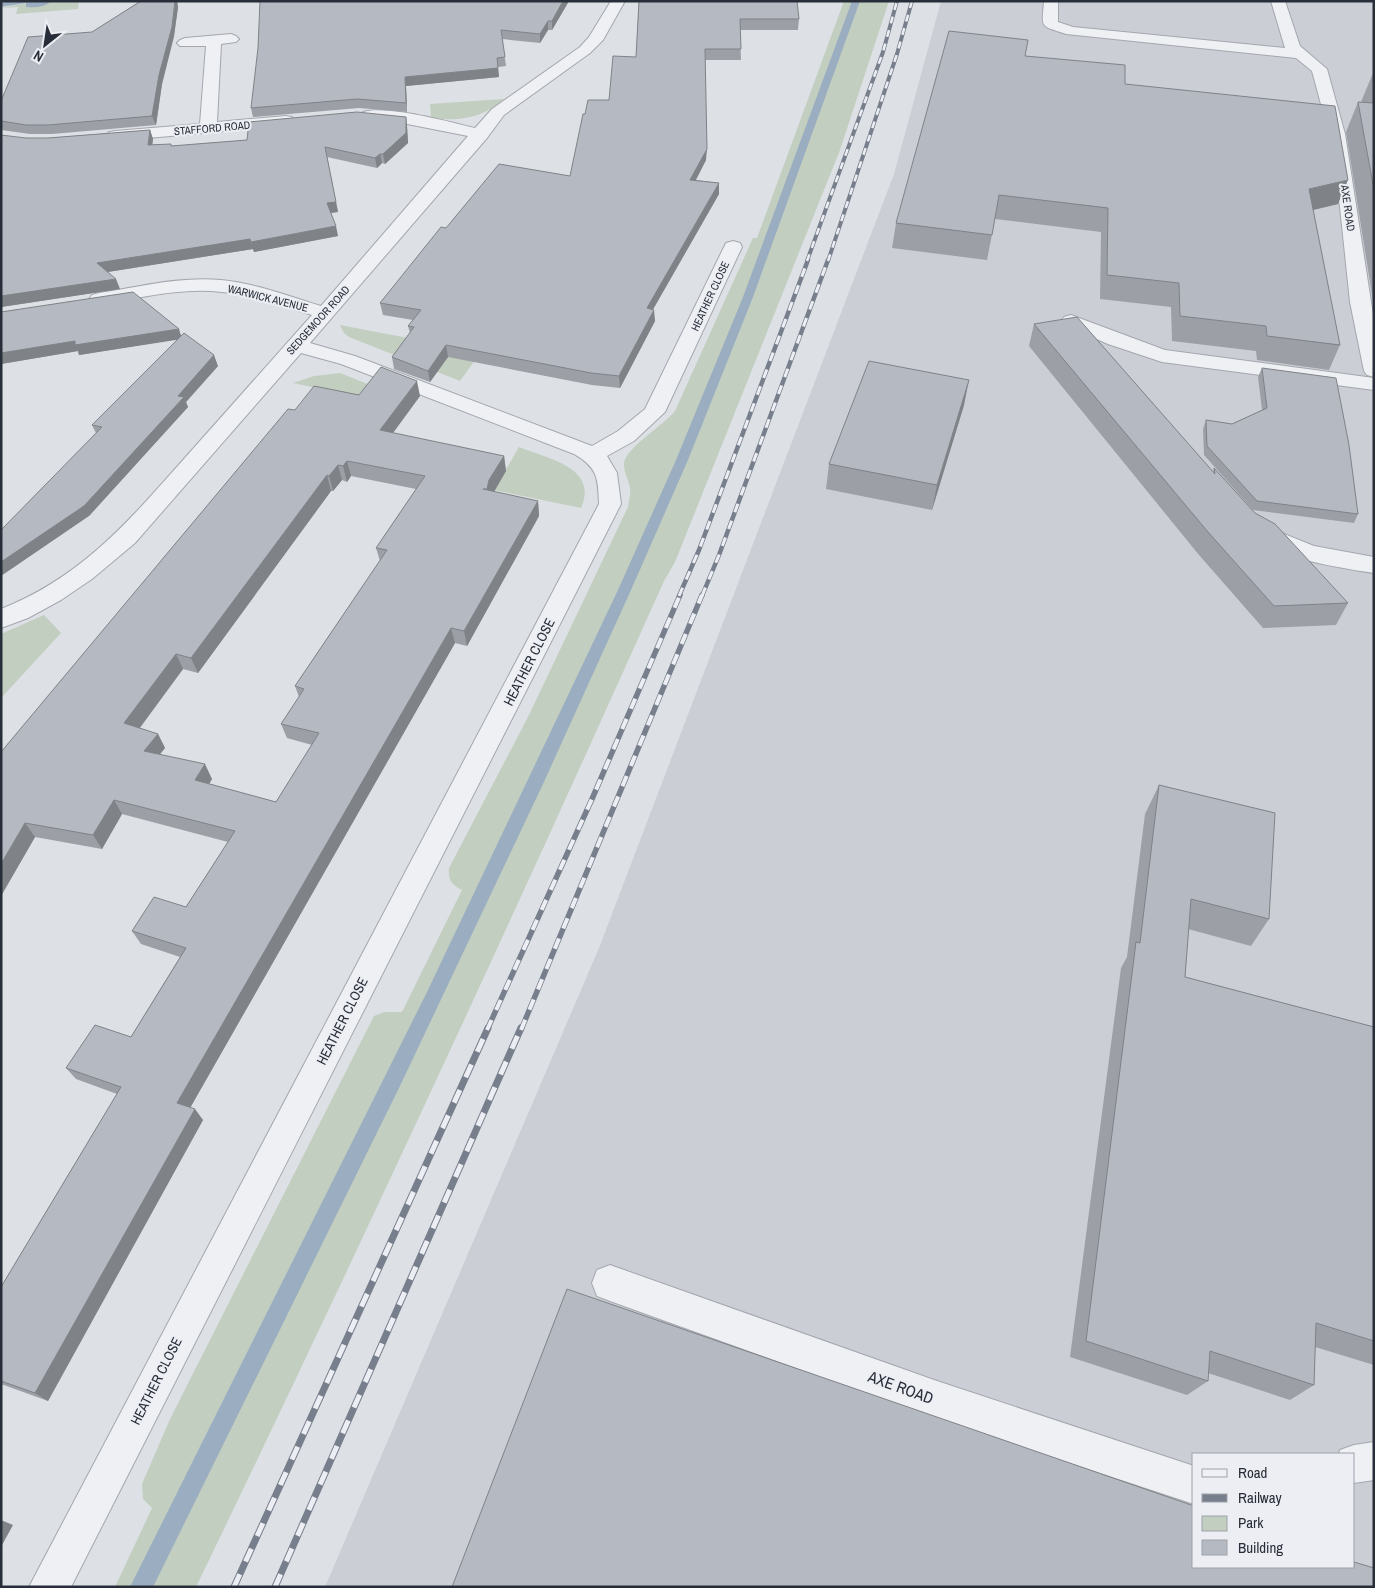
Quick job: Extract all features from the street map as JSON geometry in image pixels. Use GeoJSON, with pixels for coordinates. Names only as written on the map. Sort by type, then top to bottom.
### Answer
{"type":"FeatureCollection","features":[{"type":"Feature","properties":{"kind":"street","name":"SEDGEMOOR ROAD"},"geometry":{"type":"LineString","coordinates":[[1,620],[60,592],[100,562],[127,538],[326,313],[498,112],[508,103],[585,50],[595,40],[618,1]]}},
{"type":"Feature","properties":{"kind":"street"},"geometry":{"type":"LineString","coordinates":[[1051,1],[1050,24],[1071,31],[1300,54]]}},
{"type":"Feature","properties":{"kind":"street","name":"AXE ROAD"},"geometry":{"type":"LineString","coordinates":[[1278,1],[1293,48],[1319,69],[1337,134],[1360,302],[1374,371]]}},
{"type":"Feature","properties":{"kind":"street"},"geometry":{"type":"LineString","coordinates":[[185,43],[231,39]]}},
{"type":"Feature","properties":{"kind":"street"},"geometry":{"type":"LineString","coordinates":[[208,128],[214,41]]}},
{"type":"Feature","properties":{"kind":"street"},"geometry":{"type":"LineString","coordinates":[[350,116],[382,115],[480,134]]}},
{"type":"Feature","properties":{"kind":"street","name":"STAFFORD ROAD"},"geometry":{"type":"LineString","coordinates":[[99,137],[302,120]]}},
{"type":"Feature","properties":{"kind":"street","name":"HEATHER CLOSE"},"geometry":{"type":"LineString","coordinates":[[593,455],[626,436],[654,412],[733,247]]}},
{"type":"Feature","properties":{"kind":"street","name":"WARWICK AVENUE"},"geometry":{"type":"LineString","coordinates":[[85,302],[175,288],[219,286],[243,290],[326,313]]}},
{"type":"Feature","properties":{"kind":"street"},"geometry":{"type":"LineString","coordinates":[[1104,358],[1071,321],[1115,340],[1162,356],[1374,384]]}},
{"type":"Feature","properties":{"kind":"street","name":"HEATHER CLOSE"},"geometry":{"type":"LineString","coordinates":[[49,1587],[610,504],[610,483],[604,466],[593,455],[570,444],[348,360],[296,345]]}},
{"type":"Feature","properties":{"kind":"street"},"geometry":{"type":"LineString","coordinates":[[1247,521],[1254,528],[1287,546],[1323,558],[1374,565]]}},
{"type":"Feature","properties":{"kind":"street","name":"AXE ROAD"},"geometry":{"type":"LineString","coordinates":[[610,1283],[937,1400],[1192,1484]]}},
{"type":"Feature","properties":{"kind":"street"},"geometry":{"type":"LineString","coordinates":[[1355,1464],[1374,1461]]}},
{"type":"Feature","properties":{"kind":"shaded area"},"geometry":{"type":"Polygon","coordinates":[[[941,1],[1374,1],[1374,1587],[325,1587],[599,948],[894,174],[941,1]]]}},
{"type":"Feature","properties":{"kind":"green space"},"geometry":{"type":"Polygon","coordinates":[[[79,1],[78,9],[16,14],[18,7],[1,8],[22,4],[79,1]]]}},
{"type":"Feature","properties":{"kind":"green space"},"geometry":{"type":"Polygon","coordinates":[[[844,1],[889,1],[840,150],[675,562],[664,581],[550,834],[375,1211],[196,1587],[115,1587],[152,1508],[143,1499],[142,1484],[170,1419],[374,1016],[384,1012],[402,1012],[462,890],[451,881],[449,868],[528,717],[628,507],[630,489],[624,467],[626,458],[637,444],[675,411],[753,238],[757,238],[844,1]]]}},
{"type":"Feature","properties":{"kind":"green space"},"geometry":{"type":"Polygon","coordinates":[[[504,99],[489,110],[470,117],[440,119],[431,117],[430,104],[504,99]]]}},
{"type":"Feature","properties":{"kind":"green space"},"geometry":{"type":"Polygon","coordinates":[[[340,325],[481,352],[460,381],[349,337],[344,333],[340,325]]]}},
{"type":"Feature","properties":{"kind":"green space"},"geometry":{"type":"Polygon","coordinates":[[[340,373],[400,397],[395,404],[293,383],[314,376],[340,373]]]}},
{"type":"Feature","properties":{"kind":"green space"},"geometry":{"type":"Polygon","coordinates":[[[519,447],[556,461],[577,474],[583,483],[585,494],[581,508],[494,490],[519,447]]]}},
{"type":"Feature","properties":{"kind":"green space"},"geometry":{"type":"Polygon","coordinates":[[[44,615],[61,633],[1,698],[1,634],[44,615]]]}},
{"type":"Feature","properties":{"kind":"water"},"geometry":{"type":"Polygon","coordinates":[[[1,1],[52,1],[43,6],[26,7],[26,3],[1,7],[1,1]]]}},
{"type":"Feature","properties":{"kind":"building"},"geometry":{"type":"Polygon","coordinates":[[[141,1],[175,1],[172,27],[159,75],[152,116],[48,125],[26,125],[1,121],[1,101],[28,37],[92,32],[141,1]]]}},
{"type":"Feature","properties":{"kind":"building"},"geometry":{"type":"Polygon","coordinates":[[[260,1],[563,1],[552,21],[548,21],[540,34],[501,30],[505,57],[497,58],[498,68],[405,77],[406,103],[357,99],[251,108],[258,48],[260,1]]]}},
{"type":"Feature","properties":{"kind":"building"},"geometry":{"type":"Polygon","coordinates":[[[639,1],[797,1],[799,19],[740,19],[741,49],[705,49],[707,149],[690,180],[719,183],[647,308],[654,310],[619,376],[591,373],[446,345],[428,371],[392,357],[414,327],[408,326],[421,310],[380,303],[441,227],[446,228],[499,164],[570,176],[583,114],[585,114],[588,100],[609,100],[613,56],[636,57],[639,1]]]}},
{"type":"Feature","properties":{"kind":"building"},"geometry":{"type":"Polygon","coordinates":[[[949,31],[1028,40],[1025,56],[1125,65],[1125,84],[1335,106],[1348,180],[1309,189],[1340,345],[1267,336],[1266,326],[1180,316],[1179,283],[1107,275],[1108,208],[999,195],[992,235],[896,223],[949,31]]]}},
{"type":"Feature","properties":{"kind":"building"},"geometry":{"type":"Polygon","coordinates":[[[1358,102],[1374,103],[1374,190],[1358,102]]]}},
{"type":"Feature","properties":{"kind":"building"},"geometry":{"type":"Polygon","coordinates":[[[357,112],[406,117],[406,133],[383,154],[375,158],[325,147],[336,202],[327,203],[336,226],[251,242],[250,239],[97,263],[116,279],[1,296],[1,135],[48,138],[150,130],[148,145],[171,144],[171,146],[247,140],[249,122],[357,112]]]}},
{"type":"Feature","properties":{"kind":"building"},"geometry":{"type":"Polygon","coordinates":[[[133,292],[179,329],[75,345],[75,341],[1,353],[1,312],[133,292]]]}},
{"type":"Feature","properties":{"kind":"building"},"geometry":{"type":"Polygon","coordinates":[[[1077,317],[1215,474],[1214,468],[1255,513],[1275,524],[1348,603],[1274,606],[1208,532],[1034,324],[1077,317]]]}},
{"type":"Feature","properties":{"kind":"building"},"geometry":{"type":"Polygon","coordinates":[[[184,333],[214,355],[178,396],[184,397],[84,506],[1,562],[1,530],[102,427],[92,425],[184,333]]]}},
{"type":"Feature","properties":{"kind":"building"},"geometry":{"type":"Polygon","coordinates":[[[869,361],[969,380],[937,485],[829,464],[869,361]]]}},
{"type":"Feature","properties":{"kind":"building"},"geometry":{"type":"Polygon","coordinates":[[[381,367],[417,381],[380,430],[504,456],[489,480],[487,489],[483,489],[538,501],[464,631],[451,628],[177,1103],[195,1109],[35,1393],[1,1381],[1,1287],[121,1087],[66,1068],[95,1025],[131,1037],[186,948],[132,931],[154,897],[186,907],[235,831],[114,800],[93,835],[25,823],[1,864],[1,752],[288,409],[295,410],[314,386],[359,395],[381,367]],[[347,461],[343,466],[338,465],[329,476],[327,475],[191,658],[176,654],[124,723],[158,734],[144,751],[205,764],[195,780],[276,802],[319,733],[281,724],[304,689],[295,686],[387,550],[376,548],[425,476],[347,461]]]}},
{"type":"Feature","properties":{"kind":"building"},"geometry":{"type":"Polygon","coordinates":[[[1262,368],[1336,378],[1349,445],[1358,514],[1257,501],[1207,446],[1206,420],[1232,424],[1267,408],[1262,368]]]}},
{"type":"Feature","properties":{"kind":"building"},"geometry":{"type":"Polygon","coordinates":[[[1159,785],[1275,813],[1269,919],[1191,899],[1185,977],[1374,1027],[1374,1341],[1316,1323],[1314,1385],[1210,1351],[1208,1381],[1086,1341],[1136,942],[1140,943],[1159,785]]]}},
{"type":"Feature","properties":{"kind":"building"},"geometry":{"type":"Polygon","coordinates":[[[567,1289],[1192,1505],[1192,1568],[1355,1568],[1355,1562],[1374,1568],[1374,1587],[452,1587],[567,1289]]]}},
{"type":"Feature","properties":{"kind":"waterway"},"geometry":{"type":"LineString","coordinates":[[141,1587],[268,1335],[392,1082],[535,784],[625,590],[682,460],[748,297],[856,1]]}},
{"type":"Feature","properties":{"kind":"railway"},"geometry":{"type":"LineString","coordinates":[[807,261],[883,52],[897,1]]}},
{"type":"Feature","properties":{"kind":"railway"},"geometry":{"type":"LineString","coordinates":[[828,261],[897,54],[912,1]]}},
{"type":"Feature","properties":{"kind":"railway"},"geometry":{"type":"LineString","coordinates":[[679,596],[699,550],[808,260]]}},
{"type":"Feature","properties":{"kind":"railway"},"geometry":{"type":"LineString","coordinates":[[702,596],[719,555],[828,260]]}},
{"type":"Feature","properties":{"kind":"railway"},"geometry":{"type":"LineString","coordinates":[[487,1030],[592,799],[680,595]]}},
{"type":"Feature","properties":{"kind":"railway"},"geometry":{"type":"LineString","coordinates":[[521,1030],[702,595]]}},
{"type":"Feature","properties":{"kind":"railway"},"geometry":{"type":"LineString","coordinates":[[234,1587],[488,1028]]}},
{"type":"Feature","properties":{"kind":"railway"},"geometry":{"type":"LineString","coordinates":[[275,1587],[521,1028]]}}]}
